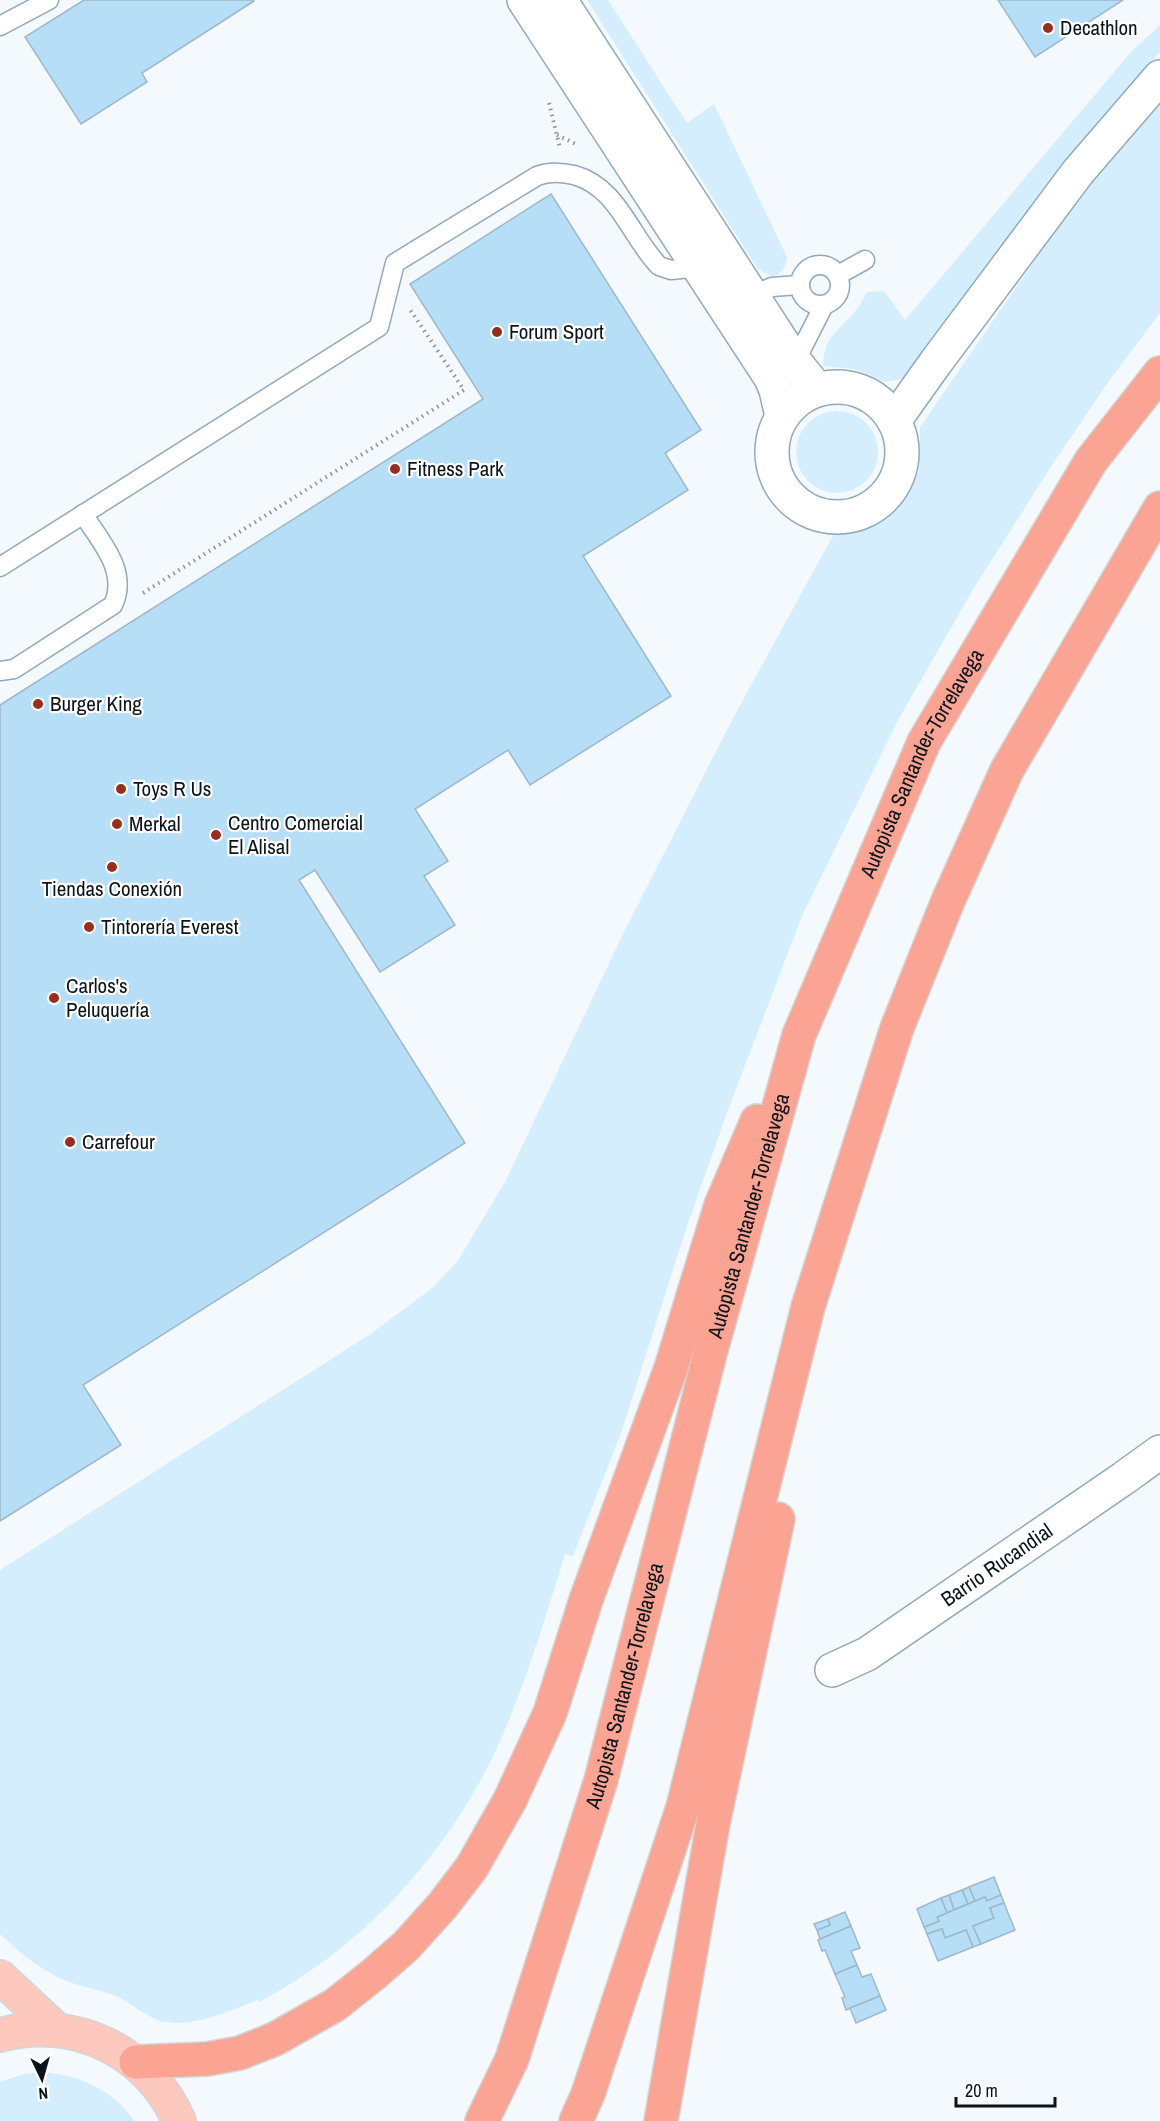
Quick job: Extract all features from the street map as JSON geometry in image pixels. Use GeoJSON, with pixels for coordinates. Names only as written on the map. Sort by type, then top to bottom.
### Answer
{"type":"FeatureCollection","features":[{"type":"Feature","properties":{"kind":"highway","name":"Autopista Santander-Torrelavega"},"geometry":{"type":"LineString","coordinates":[[482,2121],[512,2059],[601,1780],[710,1354],[798,1035],[924,742],[1091,461],[1160,373]]}},
{"type":"Feature","properties":{"kind":"highway"},"geometry":{"type":"LineString","coordinates":[[576,2121],[588,2094],[683,1807],[808,1307],[897,1028],[948,901],[1007,770],[1160,508]]}},
{"type":"Feature","properties":{"kind":"highway"},"geometry":{"type":"LineString","coordinates":[[661,2121],[713,1824],[753,1630],[799,1423],[839,1277],[897,1028]]}},
{"type":"Feature","properties":{"kind":"highway"},"geometry":{"type":"LineString","coordinates":[[136,2062],[207,2059],[240,2053],[275,2039],[335,2005],[406,1946],[443,1905],[472,1867],[510,1800],[550,1713],[586,1600],[671,1368],[721,1205],[758,1118],[798,1035]]}},
{"type":"Feature","properties":{"kind":"main road"},"geometry":{"type":"LineString","coordinates":[[0,1977],[56,2029]]}},
{"type":"Feature","properties":{"kind":"main road"},"geometry":{"type":"LineString","coordinates":[[0,2035],[16,2030],[56,2029],[92,2037],[136,2062],[155,2081],[172,2105],[178,2121]]}},
{"type":"Feature","properties":{"kind":"street"},"geometry":{"type":"LineString","coordinates":[[524,0],[771,378],[777,390],[782,416]]}},
{"type":"Feature","properties":{"kind":"street"},"geometry":{"type":"LineString","coordinates":[[560,0],[795,362],[817,389]]}},
{"type":"Feature","properties":{"kind":"street"},"geometry":{"type":"LineString","coordinates":[[894,421],[1078,172],[1160,76]]}},
{"type":"Feature","properties":{"kind":"street"},"geometry":{"type":"LineString","coordinates":[[846,387],[866,393],[882,405],[894,421],[902,442],[901,466],[892,488],[865,511],[843,517],[831,517],[809,511],[790,499],[778,480],[774,470],[771,447],[773,436],[782,416],[797,400],[817,389],[846,387]]}},
{"type":"Feature","properties":{"kind":"street","name":"Barrio Rucandial"},"geometry":{"type":"LineString","coordinates":[[832,1670],[867,1654],[1160,1452]]}},
{"type":"Feature","properties":{"kind":"lane"},"geometry":{"type":"LineString","coordinates":[[0,26],[49,0]]}},
{"type":"Feature","properties":{"kind":"lane"},"geometry":{"type":"LineString","coordinates":[[0,567],[379,327],[395,263],[537,176],[549,172],[561,172],[588,180],[605,191],[659,266],[671,270],[700,267]]}},
{"type":"Feature","properties":{"kind":"lane"},"geometry":{"type":"LineString","coordinates":[[838,275],[865,260]]}},
{"type":"Feature","properties":{"kind":"lane"},"geometry":{"type":"LineString","coordinates":[[824,264],[835,270],[838,275],[839,294],[830,303],[818,305],[807,301],[800,291],[799,285],[803,273],[813,266],[824,264]]}},
{"type":"Feature","properties":{"kind":"lane"},"geometry":{"type":"LineString","coordinates":[[753,295],[769,288],[799,285]]}},
{"type":"Feature","properties":{"kind":"lane"},"geometry":{"type":"LineString","coordinates":[[795,362],[824,305]]}},
{"type":"Feature","properties":{"kind":"lane"},"geometry":{"type":"LineString","coordinates":[[0,671],[14,669],[114,604],[118,592],[115,565],[83,514]]}},
{"type":"Feature","properties":{"kind":"path"},"geometry":{"type":"LineString","coordinates":[[549,100],[563,160],[561,172]]}},
{"type":"Feature","properties":{"kind":"path"},"geometry":{"type":"LineString","coordinates":[[141,594],[464,390],[407,305]]}},
{"type":"Feature","properties":{"kind":"shaded area"},"geometry":{"type":"Polygon","coordinates":[[[587,0],[608,0],[687,123],[714,104],[787,257],[779,273],[773,277],[758,269],[587,0]]]}},
{"type":"Feature","properties":{"kind":"shaded area"},"geometry":{"type":"Polygon","coordinates":[[[1160,25],[1160,52],[1091,129],[909,382],[903,379],[884,382],[855,369],[823,366],[826,347],[830,340],[857,309],[867,292],[884,291],[905,320],[1131,52],[1160,25]]]}},
{"type":"Feature","properties":{"kind":"shaded area"},"geometry":{"type":"Polygon","coordinates":[[[1160,96],[1160,313],[1109,381],[1052,465],[972,591],[897,722],[802,916],[728,1110],[687,1226],[621,1433],[573,1556],[565,1554],[519,1694],[501,1739],[458,1818],[402,1891],[369,1923],[335,1953],[298,1979],[259,2002],[257,2000],[200,2020],[164,2022],[120,1998],[67,1981],[48,1972],[23,1955],[0,1934],[0,1570],[369,1335],[431,1289],[457,1262],[505,1182],[624,932],[732,720],[835,532],[894,509],[919,472],[920,427],[1073,205],[1160,96]]]}},
{"type":"Feature","properties":{"kind":"shaded area"},"geometry":{"type":"Polygon","coordinates":[[[837,411],[853,414],[866,423],[875,436],[878,452],[875,468],[866,481],[853,490],[837,493],[821,490],[808,481],[799,468],[796,452],[799,436],[808,423],[821,414],[837,411]]]}},
{"type":"Feature","properties":{"kind":"shaded area"},"geometry":{"type":"Polygon","coordinates":[[[44,2072],[70,2077],[95,2086],[116,2100],[134,2121],[0,2121],[0,2082],[24,2074],[44,2072]]]}},
{"type":"Feature","properties":{"kind":"building"},"geometry":{"type":"Polygon","coordinates":[[[84,0],[254,1],[142,73],[147,82],[81,124],[25,37],[84,0]]]}},
{"type":"Feature","properties":{"kind":"building","name":"Decathlon"},"geometry":{"type":"Polygon","coordinates":[[[998,0],[1123,0],[1035,57],[998,0]]]}},
{"type":"Feature","properties":{"kind":"building","name":"Centro Comercial El Alisal"},"geometry":{"type":"Polygon","coordinates":[[[551,194],[701,430],[665,453],[688,490],[583,556],[671,696],[530,785],[508,750],[415,809],[448,861],[424,876],[455,925],[380,972],[315,870],[299,880],[465,1143],[83,1385],[121,1445],[0,1521],[0,705],[483,399],[410,284],[551,194]]]}},
{"type":"Feature","properties":{"kind":"building"},"geometry":{"type":"Polygon","coordinates":[[[994,1877],[1001,1895],[987,1901],[985,1897],[975,1901],[969,1887],[994,1877]]]}},
{"type":"Feature","properties":{"kind":"building"},"geometry":{"type":"Polygon","coordinates":[[[969,1887],[975,1901],[968,1904],[962,1890],[969,1887]]]}},
{"type":"Feature","properties":{"kind":"building"},"geometry":{"type":"Polygon","coordinates":[[[962,1890],[968,1904],[954,1910],[949,1895],[962,1890]]]}},
{"type":"Feature","properties":{"kind":"building"},"geometry":{"type":"Polygon","coordinates":[[[949,1895],[954,1910],[947,1913],[941,1898],[949,1895]]]}},
{"type":"Feature","properties":{"kind":"building"},"geometry":{"type":"Polygon","coordinates":[[[1001,1895],[1004,1903],[990,1908],[994,1918],[973,1926],[981,1944],[973,1947],[966,1930],[945,1938],[942,1929],[927,1934],[924,1927],[939,1921],[937,1917],[985,1897],[987,1901],[1001,1895]]]}},
{"type":"Feature","properties":{"kind":"building"},"geometry":{"type":"Polygon","coordinates":[[[941,1898],[947,1913],[937,1917],[939,1921],[924,1927],[917,1909],[941,1898]]]}},
{"type":"Feature","properties":{"kind":"building"},"geometry":{"type":"Polygon","coordinates":[[[1004,1903],[1015,1930],[981,1944],[973,1926],[994,1918],[990,1908],[1004,1903]]]}},
{"type":"Feature","properties":{"kind":"building"},"geometry":{"type":"Polygon","coordinates":[[[845,1912],[851,1926],[820,1939],[817,1930],[830,1925],[828,1919],[845,1912]]]}},
{"type":"Feature","properties":{"kind":"building"},"geometry":{"type":"Polygon","coordinates":[[[828,1919],[830,1925],[817,1930],[814,1924],[828,1919]]]}},
{"type":"Feature","properties":{"kind":"building"},"geometry":{"type":"Polygon","coordinates":[[[851,1926],[860,1948],[851,1951],[857,1965],[835,1974],[818,1940],[851,1926]]]}},
{"type":"Feature","properties":{"kind":"building"},"geometry":{"type":"Polygon","coordinates":[[[942,1929],[945,1938],[966,1930],[973,1947],[938,1961],[927,1934],[942,1929]]]}},
{"type":"Feature","properties":{"kind":"building"},"geometry":{"type":"Polygon","coordinates":[[[857,1965],[862,1977],[871,1974],[880,1996],[846,2010],[842,1998],[845,1997],[835,1974],[857,1965]]]}},
{"type":"Feature","properties":{"kind":"building"},"geometry":{"type":"Polygon","coordinates":[[[880,1996],[886,2010],[856,2023],[850,2008],[880,1996]]]}},
{"type":"Feature","properties":{"kind":"place","name":"Decathlon"},"geometry":{"type":"Point","coordinates":[1048,28]}},
{"type":"Feature","properties":{"kind":"place","name":"Forum Sport"},"geometry":{"type":"Point","coordinates":[497,332]}},
{"type":"Feature","properties":{"kind":"place","name":"Fitness Park"},"geometry":{"type":"Point","coordinates":[395,469]}},
{"type":"Feature","properties":{"kind":"place","name":"Burger King"},"geometry":{"type":"Point","coordinates":[38,704]}},
{"type":"Feature","properties":{"kind":"place","name":"Toys R Us"},"geometry":{"type":"Point","coordinates":[121,789]}},
{"type":"Feature","properties":{"kind":"place","name":"Merkal"},"geometry":{"type":"Point","coordinates":[117,824]}},
{"type":"Feature","properties":{"kind":"place","name":"Centro Comercial El Alisal"},"geometry":{"type":"Point","coordinates":[216,835]}},
{"type":"Feature","properties":{"kind":"place","name":"Tiendas Conexión"},"geometry":{"type":"Point","coordinates":[112,867]}},
{"type":"Feature","properties":{"kind":"place","name":"Tintorería Everest"},"geometry":{"type":"Point","coordinates":[89,927]}},
{"type":"Feature","properties":{"kind":"place","name":"Carlos's Peluquería"},"geometry":{"type":"Point","coordinates":[54,998]}},
{"type":"Feature","properties":{"kind":"place","name":"Carrefour"},"geometry":{"type":"Point","coordinates":[70,1142]}}]}
